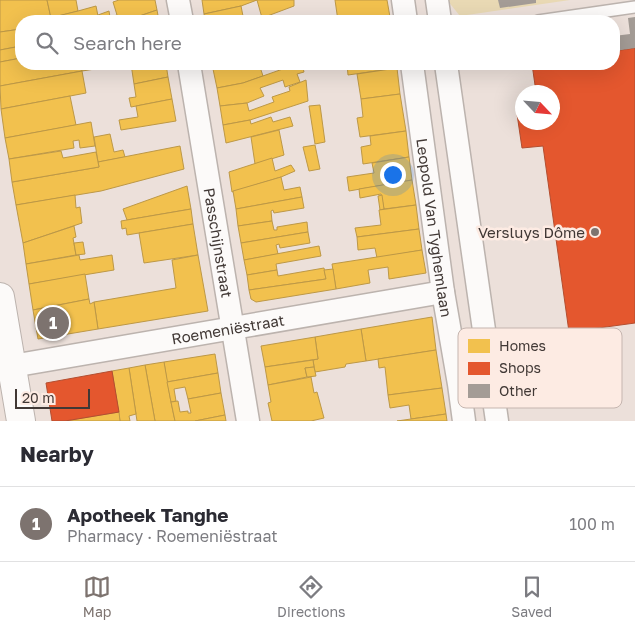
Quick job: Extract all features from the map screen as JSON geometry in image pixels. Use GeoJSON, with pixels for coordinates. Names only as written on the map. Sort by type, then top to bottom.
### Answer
{"type":"FeatureCollection","features":[{"type":"Feature","properties":{"kind":"main road"},"geometry":{"type":"LineString","coordinates":[[0,298],[21,421]]}},
{"type":"Feature","properties":{"kind":"street"},"geometry":{"type":"LineString","coordinates":[[178,0],[181,15]]}},
{"type":"Feature","properties":{"kind":"street"},"geometry":{"type":"LineString","coordinates":[[403,0],[405,15]]}},
{"type":"Feature","properties":{"kind":"street"},"geometry":{"type":"LineString","coordinates":[[437,0],[439,15]]}},
{"type":"Feature","properties":{"kind":"street","name":"Passchijnstraat"},"geometry":{"type":"LineString","coordinates":[[190,70],[248,421]]}},
{"type":"Feature","properties":{"kind":"street","name":"Leopold Van Tyghemlaan"},"geometry":{"type":"LineString","coordinates":[[413,70],[443,292],[458,378]]}},
{"type":"Feature","properties":{"kind":"street"},"geometry":{"type":"LineString","coordinates":[[447,70],[484,328]]}},
{"type":"Feature","properties":{"kind":"street","name":"Roemeniëstraat"},"geometry":{"type":"LineString","coordinates":[[12,366],[443,292]]}},
{"type":"Feature","properties":{"kind":"street","name":"Leopold Van Tyghemlaan"},"geometry":{"type":"LineString","coordinates":[[462,408],[464,421]]}},
{"type":"Feature","properties":{"kind":"street"},"geometry":{"type":"LineString","coordinates":[[495,408],[497,421]]}},
{"type":"Feature","properties":{"kind":"lane"},"geometry":{"type":"LineString","coordinates":[[580,15],[635,7]]}},
{"type":"Feature","properties":{"kind":"shaded area"},"geometry":{"type":"Polygon","coordinates":[[[447,0],[570,0],[467,15],[459,15],[447,0]]]}},
{"type":"Feature","properties":{"kind":"building: Homes"},"geometry":{"type":"Polygon","coordinates":[[[0,0],[47,0],[50,15],[15,15],[15,30],[0,32],[0,0]]]}},
{"type":"Feature","properties":{"kind":"building: Homes"},"geometry":{"type":"Polygon","coordinates":[[[47,0],[76,0],[78,11],[63,15],[50,15],[47,0]]]}},
{"type":"Feature","properties":{"kind":"building: Homes"},"geometry":{"type":"Polygon","coordinates":[[[119,0],[155,0],[157,10],[142,15],[117,15],[113,2],[119,0]]]}},
{"type":"Feature","properties":{"kind":"building: Homes"},"geometry":{"type":"Polygon","coordinates":[[[202,0],[257,0],[241,6],[204,14],[202,0]]]}},
{"type":"Feature","properties":{"kind":"building: Homes"},"geometry":{"type":"Polygon","coordinates":[[[257,0],[294,0],[294,6],[270,15],[261,15],[257,0]]]}},
{"type":"Feature","properties":{"kind":"building: Homes"},"geometry":{"type":"Polygon","coordinates":[[[335,0],[387,0],[390,15],[337,15],[335,0]]]}},
{"type":"Feature","properties":{"kind":"building: Homes"},"geometry":{"type":"Polygon","coordinates":[[[96,6],[98,15],[62,15],[96,6]]]}},
{"type":"Feature","properties":{"kind":"building: Homes"},"geometry":{"type":"Polygon","coordinates":[[[241,6],[243,15],[204,15],[241,6]]]}},
{"type":"Feature","properties":{"kind":"building: Homes"},"geometry":{"type":"Polygon","coordinates":[[[157,10],[158,15],[142,15],[157,10]]]}},
{"type":"Feature","properties":{"kind":"building: Homes"},"geometry":{"type":"Polygon","coordinates":[[[109,11],[110,15],[98,15],[109,11]]]}},
{"type":"Feature","properties":{"kind":"building: Homes"},"geometry":{"type":"Polygon","coordinates":[[[15,30],[15,47],[0,50],[0,32],[15,30]]]}},
{"type":"Feature","properties":{"kind":"building: Homes"},"geometry":{"type":"Polygon","coordinates":[[[15,47],[15,59],[0,62],[0,50],[15,47]]]}},
{"type":"Feature","properties":{"kind":"building: Homes"},"geometry":{"type":"Polygon","coordinates":[[[15,59],[15,70],[82,71],[0,86],[0,62],[15,59]]]}},
{"type":"Feature","properties":{"kind":"building: Homes"},"geometry":{"type":"Polygon","coordinates":[[[132,70],[167,70],[168,77],[134,84],[132,70]]]}},
{"type":"Feature","properties":{"kind":"building: Homes"},"geometry":{"type":"Polygon","coordinates":[[[213,70],[261,70],[263,76],[243,83],[217,88],[213,70]]]}},
{"type":"Feature","properties":{"kind":"building: Homes"},"geometry":{"type":"Polygon","coordinates":[[[280,70],[304,70],[304,72],[297,74],[300,82],[285,87],[283,80],[260,88],[264,96],[247,103],[220,106],[217,88],[243,83],[280,70]]]}},
{"type":"Feature","properties":{"kind":"building: Homes"},"geometry":{"type":"Polygon","coordinates":[[[348,70],[383,70],[348,75],[348,70]]]}},
{"type":"Feature","properties":{"kind":"building: Homes"},"geometry":{"type":"Polygon","coordinates":[[[397,70],[400,94],[361,99],[357,74],[397,70]]]}},
{"type":"Feature","properties":{"kind":"building: Homes"},"geometry":{"type":"Polygon","coordinates":[[[82,71],[86,93],[1,109],[0,86],[82,71]]]}},
{"type":"Feature","properties":{"kind":"building: Homes"},"geometry":{"type":"Polygon","coordinates":[[[168,77],[172,99],[131,107],[129,98],[136,97],[134,84],[168,77]]]}},
{"type":"Feature","properties":{"kind":"building: Homes"},"geometry":{"type":"Polygon","coordinates":[[[306,80],[308,101],[250,120],[223,125],[220,106],[247,103],[249,111],[274,102],[272,97],[290,91],[289,87],[306,80]]]}},
{"type":"Feature","properties":{"kind":"building: Homes"},"geometry":{"type":"Polygon","coordinates":[[[400,94],[406,131],[360,137],[357,118],[363,117],[361,99],[400,94]]]}},
{"type":"Feature","properties":{"kind":"building: Homes"},"geometry":{"type":"Polygon","coordinates":[[[70,96],[76,125],[5,138],[1,109],[70,96]]]}},
{"type":"Feature","properties":{"kind":"building: Homes"},"geometry":{"type":"Polygon","coordinates":[[[172,99],[176,121],[121,130],[119,120],[138,117],[136,106],[172,99]]]}},
{"type":"Feature","properties":{"kind":"building: Homes"},"geometry":{"type":"Polygon","coordinates":[[[320,105],[325,142],[315,144],[309,106],[320,105]]]}},
{"type":"Feature","properties":{"kind":"building: Homes"},"geometry":{"type":"Polygon","coordinates":[[[271,117],[273,122],[290,117],[293,126],[226,143],[223,125],[250,120],[251,124],[271,117]]]}},
{"type":"Feature","properties":{"kind":"building: Homes"},"geometry":{"type":"Polygon","coordinates":[[[91,122],[95,146],[80,148],[79,140],[73,141],[74,148],[9,159],[5,138],[91,122]]]}},
{"type":"Feature","properties":{"kind":"building: Homes"},"geometry":{"type":"Polygon","coordinates":[[[279,130],[284,155],[255,164],[251,137],[279,130]]]}},
{"type":"Feature","properties":{"kind":"building: Homes"},"geometry":{"type":"Polygon","coordinates":[[[406,131],[409,157],[363,164],[361,147],[371,145],[370,136],[406,131]]]}},
{"type":"Feature","properties":{"kind":"building: Homes"},"geometry":{"type":"Polygon","coordinates":[[[110,134],[114,152],[123,150],[125,157],[98,162],[94,137],[110,134]]]}},
{"type":"Feature","properties":{"kind":"building: Homes"},"geometry":{"type":"Polygon","coordinates":[[[315,145],[320,169],[309,171],[303,147],[315,145]]]}},
{"type":"Feature","properties":{"kind":"building: Homes"},"geometry":{"type":"Polygon","coordinates":[[[180,146],[184,169],[101,191],[16,205],[12,182],[99,167],[98,162],[180,146]]]}},
{"type":"Feature","properties":{"kind":"building: Homes"},"geometry":{"type":"Polygon","coordinates":[[[61,151],[63,158],[96,152],[99,167],[12,182],[9,159],[61,151]]]}},
{"type":"Feature","properties":{"kind":"building: Homes"},"geometry":{"type":"Polygon","coordinates":[[[409,157],[412,180],[349,191],[347,177],[374,173],[372,163],[409,157]]]}},
{"type":"Feature","properties":{"kind":"building: Homes"},"geometry":{"type":"Polygon","coordinates":[[[272,158],[275,171],[291,165],[295,171],[232,192],[229,172],[272,158]]]}},
{"type":"Feature","properties":{"kind":"building: Homes"},"geometry":{"type":"Polygon","coordinates":[[[281,177],[284,190],[300,187],[302,197],[236,209],[233,191],[281,177]]]}},
{"type":"Feature","properties":{"kind":"building: Homes"},"geometry":{"type":"Polygon","coordinates":[[[412,180],[416,205],[384,209],[381,194],[360,198],[359,189],[412,180]]]}},
{"type":"Feature","properties":{"kind":"building: Homes"},"geometry":{"type":"Polygon","coordinates":[[[187,186],[191,209],[127,220],[123,209],[187,186]]]}},
{"type":"Feature","properties":{"kind":"building: Homes"},"geometry":{"type":"Polygon","coordinates":[[[75,195],[76,208],[80,207],[82,223],[23,243],[16,205],[75,195]]]}},
{"type":"Feature","properties":{"kind":"building: Homes"},"geometry":{"type":"Polygon","coordinates":[[[382,195],[384,209],[380,210],[378,196],[382,195]]]}},
{"type":"Feature","properties":{"kind":"building: Homes"},"geometry":{"type":"Polygon","coordinates":[[[302,197],[304,208],[274,213],[273,210],[271,211],[272,221],[238,226],[236,209],[302,197]]]}},
{"type":"Feature","properties":{"kind":"building: Homes"},"geometry":{"type":"Polygon","coordinates":[[[416,205],[419,229],[357,237],[355,228],[381,225],[379,210],[416,205]]]}},
{"type":"Feature","properties":{"kind":"building: Homes"},"geometry":{"type":"Polygon","coordinates":[[[191,209],[193,224],[127,235],[126,228],[122,229],[121,221],[191,209]]]}},
{"type":"Feature","properties":{"kind":"building: Homes"},"geometry":{"type":"Polygon","coordinates":[[[272,221],[274,230],[277,230],[277,227],[307,222],[308,232],[241,243],[238,226],[272,221]]]}},
{"type":"Feature","properties":{"kind":"building: Homes"},"geometry":{"type":"Polygon","coordinates":[[[193,224],[198,255],[144,263],[139,233],[193,224]]]}},
{"type":"Feature","properties":{"kind":"building: Homes"},"geometry":{"type":"Polygon","coordinates":[[[74,226],[76,237],[73,238],[76,255],[26,264],[23,243],[74,226]]]}},
{"type":"Feature","properties":{"kind":"building: Homes"},"geometry":{"type":"Polygon","coordinates":[[[419,229],[422,250],[377,258],[375,248],[358,250],[357,237],[419,229]]]}},
{"type":"Feature","properties":{"kind":"building: Homes"},"geometry":{"type":"Polygon","coordinates":[[[308,232],[310,243],[280,248],[279,244],[276,245],[278,254],[244,260],[241,243],[308,232]]]}},
{"type":"Feature","properties":{"kind":"building: Homes"},"geometry":{"type":"Polygon","coordinates":[[[83,242],[85,254],[76,255],[74,243],[83,242]]]}},
{"type":"Feature","properties":{"kind":"building: Homes"},"geometry":{"type":"Polygon","coordinates":[[[319,246],[321,256],[276,264],[277,270],[247,275],[244,260],[319,246]]]}},
{"type":"Feature","properties":{"kind":"building: Homes"},"geometry":{"type":"Polygon","coordinates":[[[422,250],[426,273],[389,279],[388,267],[368,270],[370,283],[336,289],[332,264],[422,250]]]}},
{"type":"Feature","properties":{"kind":"building: Homes"},"geometry":{"type":"Polygon","coordinates":[[[79,255],[80,260],[112,255],[114,270],[29,284],[26,264],[79,255]]]}},
{"type":"Feature","properties":{"kind":"building: Homes"},"geometry":{"type":"Polygon","coordinates":[[[198,255],[208,311],[98,329],[94,302],[176,288],[172,260],[198,255]]]}},
{"type":"Feature","properties":{"kind":"building: Homes"},"geometry":{"type":"Polygon","coordinates":[[[324,268],[326,279],[249,290],[247,275],[277,270],[278,276],[324,268]]]}},
{"type":"Feature","properties":{"kind":"building: Homes"},"geometry":{"type":"Polygon","coordinates":[[[333,269],[336,289],[256,302],[251,299],[249,290],[326,279],[324,270],[333,269]]]}},
{"type":"Feature","properties":{"kind":"building: Homes"},"geometry":{"type":"Polygon","coordinates":[[[85,274],[89,299],[33,310],[29,284],[85,274]]]}},
{"type":"Feature","properties":{"kind":"building: Homes"},"geometry":{"type":"Polygon","coordinates":[[[89,299],[90,304],[94,302],[98,329],[38,339],[33,310],[89,299]]]}},
{"type":"Feature","properties":{"kind":"building: Homes"},"geometry":{"type":"Polygon","coordinates":[[[432,317],[436,350],[366,361],[361,329],[432,317]]]}},
{"type":"Feature","properties":{"kind":"building: Homes"},"geometry":{"type":"Polygon","coordinates":[[[361,329],[366,361],[315,372],[313,360],[318,359],[315,337],[361,329]]]}},
{"type":"Feature","properties":{"kind":"building: Homes"},"geometry":{"type":"Polygon","coordinates":[[[315,337],[318,359],[265,367],[261,346],[315,337]]]}},
{"type":"Feature","properties":{"kind":"building: Homes"},"geometry":{"type":"Polygon","coordinates":[[[436,350],[442,388],[388,395],[385,367],[379,368],[378,359],[436,350]]]}},
{"type":"Feature","properties":{"kind":"building: Homes"},"geometry":{"type":"Polygon","coordinates":[[[215,354],[218,373],[167,382],[164,362],[215,354]]]}},
{"type":"Feature","properties":{"kind":"building: Homes"},"geometry":{"type":"Polygon","coordinates":[[[313,360],[314,367],[305,368],[307,377],[268,385],[265,367],[313,360]]]}},
{"type":"Feature","properties":{"kind":"building: Homes"},"geometry":{"type":"Polygon","coordinates":[[[164,362],[175,421],[155,421],[145,365],[164,362]]]}},
{"type":"Feature","properties":{"kind":"building: Homes"},"geometry":{"type":"Polygon","coordinates":[[[145,365],[155,421],[137,421],[129,368],[145,365]]]}},
{"type":"Feature","properties":{"kind":"building: Homes"},"geometry":{"type":"Polygon","coordinates":[[[314,367],[316,376],[307,377],[305,368],[314,367]]]}},
{"type":"Feature","properties":{"kind":"building: Homes"},"geometry":{"type":"Polygon","coordinates":[[[129,368],[136,414],[129,416],[130,421],[120,421],[112,371],[129,368]]]}},
{"type":"Feature","properties":{"kind":"building: Homes"},"geometry":{"type":"Polygon","coordinates":[[[218,373],[221,393],[188,399],[185,387],[174,389],[176,401],[171,402],[167,382],[218,373]]]}},
{"type":"Feature","properties":{"kind":"building: Homes"},"geometry":{"type":"Polygon","coordinates":[[[311,377],[314,393],[317,392],[324,418],[311,421],[272,421],[268,403],[271,402],[268,385],[311,377]]]}},
{"type":"Feature","properties":{"kind":"building: Homes"},"geometry":{"type":"Polygon","coordinates":[[[442,388],[446,414],[411,419],[409,405],[390,408],[388,395],[442,388]]]}},
{"type":"Feature","properties":{"kind":"building: Homes"},"geometry":{"type":"Polygon","coordinates":[[[221,393],[225,415],[195,421],[175,421],[171,402],[178,401],[180,412],[188,411],[188,413],[191,413],[188,399],[221,393]]]}},
{"type":"Feature","properties":{"kind":"building: Homes"},"geometry":{"type":"Polygon","coordinates":[[[119,412],[120,421],[65,421],[119,412]]]}},
{"type":"Feature","properties":{"kind":"building: Homes"},"geometry":{"type":"Polygon","coordinates":[[[446,414],[447,421],[397,421],[446,414]]]}},
{"type":"Feature","properties":{"kind":"building: Homes"},"geometry":{"type":"Polygon","coordinates":[[[225,415],[226,421],[195,421],[225,415]]]}},
{"type":"Feature","properties":{"kind":"building: Shops","name":"Versluys Dôme"},"geometry":{"type":"Polygon","coordinates":[[[635,48],[635,323],[598,328],[568,328],[543,146],[522,148],[519,130],[560,130],[560,85],[535,85],[533,70],[620,70],[620,50],[635,48]]]}},
{"type":"Feature","properties":{"kind":"building: Shops"},"geometry":{"type":"Polygon","coordinates":[[[112,371],[119,412],[65,421],[52,421],[46,383],[112,371]]]}},
{"type":"Feature","properties":{"kind":"building: Other"},"geometry":{"type":"Polygon","coordinates":[[[498,0],[536,0],[536,3],[500,8],[498,0]]]}},
{"type":"Feature","properties":{"kind":"building: Other"},"geometry":{"type":"Polygon","coordinates":[[[635,17],[635,48],[620,50],[620,35],[630,34],[628,18],[635,17]]]}},
{"type":"Feature","properties":{"kind":"place","name":"Versluys Dôme"},"geometry":{"type":"Point","coordinates":[595,232]}},
{"type":"Feature","properties":{"kind":"place","name":"Apotheek Tanghe"},"geometry":{"type":"Point","coordinates":[53,323]}}]}
